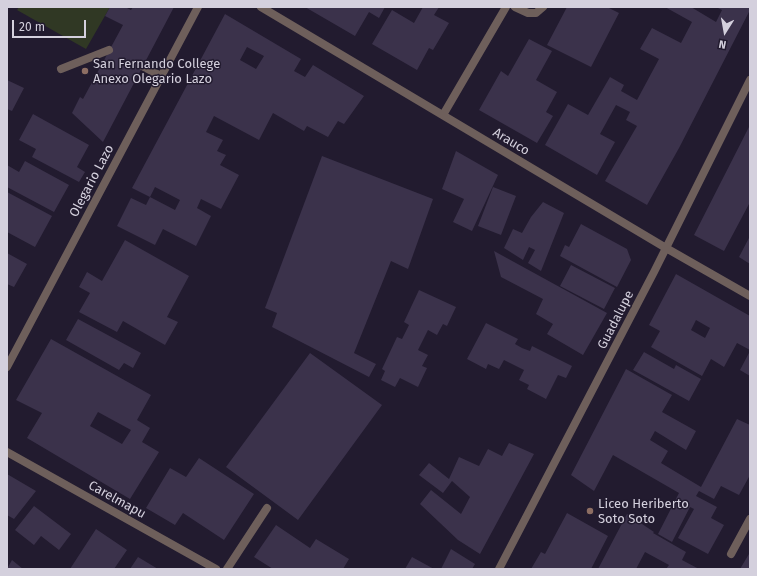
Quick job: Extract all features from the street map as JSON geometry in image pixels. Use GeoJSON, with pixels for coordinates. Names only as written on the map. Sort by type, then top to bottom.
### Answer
{"type":"FeatureCollection","features":[{"type":"Feature","properties":{"kind":"street","name":"Olegario Lazo"},"geometry":{"type":"LineString","coordinates":[[7,367],[198,7]]}},
{"type":"Feature","properties":{"kind":"street","name":"Arauco"},"geometry":{"type":"LineString","coordinates":[[261,7],[666,248],[750,296]]}},
{"type":"Feature","properties":{"kind":"street"},"geometry":{"type":"LineString","coordinates":[[443,115],[506,7]]}},
{"type":"Feature","properties":{"kind":"street"},"geometry":{"type":"LineString","coordinates":[[515,7],[528,13],[536,13],[543,7]]}},
{"type":"Feature","properties":{"kind":"street"},"geometry":{"type":"LineString","coordinates":[[61,69],[109,50]]}},
{"type":"Feature","properties":{"kind":"street"},"geometry":{"type":"LineString","coordinates":[[142,66],[161,76]]}},
{"type":"Feature","properties":{"kind":"street","name":"Guadalupe"},"geometry":{"type":"LineString","coordinates":[[499,569],[666,248],[750,80]]}},
{"type":"Feature","properties":{"kind":"street","name":"Carelmapu"},"geometry":{"type":"LineString","coordinates":[[7,452],[216,569]]}},
{"type":"Feature","properties":{"kind":"street"},"geometry":{"type":"LineString","coordinates":[[227,569],[267,508]]}},
{"type":"Feature","properties":{"kind":"street"},"geometry":{"type":"LineString","coordinates":[[731,554],[747,533],[750,518]]}},
{"type":"Feature","properties":{"kind":"green space"},"geometry":{"type":"Polygon","coordinates":[[[19,7],[110,7],[86,49],[17,10],[19,7]]]}},
{"type":"Feature","properties":{"kind":"building"},"geometry":{"type":"Polygon","coordinates":[[[110,7],[125,7],[131,10],[133,7],[174,7],[103,142],[72,113],[80,97],[83,99],[123,25],[105,16],[110,7]]]}},
{"type":"Feature","properties":{"kind":"building"},"geometry":{"type":"Polygon","coordinates":[[[305,7],[385,7],[379,18],[369,12],[355,36],[305,7]]]}},
{"type":"Feature","properties":{"kind":"building"},"geometry":{"type":"Polygon","coordinates":[[[423,7],[439,7],[434,15],[449,23],[433,50],[429,48],[417,70],[372,44],[392,10],[414,23],[423,7]]]}},
{"type":"Feature","properties":{"kind":"building"},"geometry":{"type":"Polygon","coordinates":[[[567,7],[607,7],[619,13],[591,67],[547,45],[567,7]]]}},
{"type":"Feature","properties":{"kind":"building"},"geometry":{"type":"Polygon","coordinates":[[[665,7],[691,7],[716,22],[722,10],[716,7],[750,7],[750,10],[679,148],[647,205],[605,181],[637,126],[626,120],[630,112],[616,105],[600,134],[615,142],[597,175],[545,145],[568,104],[588,115],[610,77],[624,85],[621,91],[637,100],[659,59],[640,49],[652,28],[681,43],[692,22],[665,7]]]}},
{"type":"Feature","properties":{"kind":"building"},"geometry":{"type":"Polygon","coordinates":[[[225,14],[301,59],[294,71],[305,77],[313,65],[364,96],[344,124],[338,121],[328,137],[307,126],[304,131],[273,113],[259,140],[214,116],[206,132],[223,140],[217,151],[226,155],[220,165],[239,175],[221,209],[201,199],[197,208],[211,216],[196,246],[163,229],[155,245],[117,226],[131,198],[146,205],[150,197],[132,188],[225,14]],[[247,47],[240,60],[256,69],[264,56],[247,47]],[[155,187],[150,197],[175,210],[180,200],[155,187]]]}},
{"type":"Feature","properties":{"kind":"building"},"geometry":{"type":"Polygon","coordinates":[[[529,39],[552,51],[536,80],[557,92],[546,112],[553,116],[537,143],[479,110],[501,71],[508,76],[529,39]]]}},
{"type":"Feature","properties":{"kind":"building"},"geometry":{"type":"Polygon","coordinates":[[[7,80],[24,88],[12,111],[7,109],[7,80]]]}},
{"type":"Feature","properties":{"kind":"building"},"geometry":{"type":"Polygon","coordinates":[[[33,114],[89,145],[77,167],[85,172],[79,182],[32,157],[36,149],[19,140],[33,114]]]}},
{"type":"Feature","properties":{"kind":"building"},"geometry":{"type":"Polygon","coordinates":[[[750,125],[750,205],[749,204],[724,251],[694,235],[750,125]]]}},
{"type":"Feature","properties":{"kind":"building"},"geometry":{"type":"Polygon","coordinates":[[[456,151],[498,175],[472,231],[453,222],[464,199],[442,189],[456,151]]]}},
{"type":"Feature","properties":{"kind":"building"},"geometry":{"type":"Polygon","coordinates":[[[322,156],[433,199],[408,269],[391,261],[354,353],[376,364],[369,377],[272,327],[277,313],[265,308],[322,156]]]}},
{"type":"Feature","properties":{"kind":"building"},"geometry":{"type":"Polygon","coordinates":[[[25,161],[69,185],[54,212],[7,187],[7,165],[19,172],[25,161]]]}},
{"type":"Feature","properties":{"kind":"building"},"geometry":{"type":"Polygon","coordinates":[[[493,187],[516,196],[501,235],[478,226],[493,187]]]}},
{"type":"Feature","properties":{"kind":"building"},"geometry":{"type":"Polygon","coordinates":[[[7,192],[52,216],[35,247],[7,232],[7,192]]]}},
{"type":"Feature","properties":{"kind":"building"},"geometry":{"type":"Polygon","coordinates":[[[543,202],[564,213],[541,271],[528,263],[535,250],[529,247],[523,260],[504,248],[513,229],[522,233],[531,217],[543,202]]]}},
{"type":"Feature","properties":{"kind":"building"},"geometry":{"type":"Polygon","coordinates":[[[581,224],[627,249],[631,260],[617,287],[560,256],[565,245],[569,247],[581,224]]]}},
{"type":"Feature","properties":{"kind":"building"},"geometry":{"type":"Polygon","coordinates":[[[750,236],[750,264],[739,257],[750,236]]]}},
{"type":"Feature","properties":{"kind":"building"},"geometry":{"type":"Polygon","coordinates":[[[125,240],[189,276],[167,317],[178,322],[165,345],[123,321],[117,332],[79,312],[90,293],[79,287],[87,272],[102,281],[125,240]]]}},
{"type":"Feature","properties":{"kind":"building"},"geometry":{"type":"Polygon","coordinates":[[[494,251],[607,313],[583,355],[547,334],[553,324],[536,314],[543,299],[501,277],[494,251]]]}},
{"type":"Feature","properties":{"kind":"building"},"geometry":{"type":"Polygon","coordinates":[[[7,253],[27,264],[14,287],[7,284],[7,253]]]}},
{"type":"Feature","properties":{"kind":"building"},"geometry":{"type":"Polygon","coordinates":[[[571,265],[615,288],[604,309],[560,286],[571,265]]]}},
{"type":"Feature","properties":{"kind":"building"},"geometry":{"type":"Polygon","coordinates":[[[676,274],[750,316],[750,350],[737,343],[724,367],[711,359],[702,376],[651,347],[660,331],[649,325],[676,274]],[[696,320],[691,330],[705,338],[710,328],[696,320]]]}},
{"type":"Feature","properties":{"kind":"building"},"geometry":{"type":"Polygon","coordinates":[[[419,290],[456,307],[447,326],[443,324],[437,335],[428,330],[418,350],[428,355],[422,366],[427,368],[418,387],[400,378],[395,387],[381,380],[385,371],[382,369],[397,337],[402,339],[409,325],[404,322],[419,290]]]}},
{"type":"Feature","properties":{"kind":"building"},"geometry":{"type":"Polygon","coordinates":[[[78,319],[141,353],[133,368],[124,363],[119,370],[66,340],[78,319]]]}},
{"type":"Feature","properties":{"kind":"building"},"geometry":{"type":"Polygon","coordinates":[[[486,323],[518,339],[515,344],[522,348],[530,351],[532,346],[572,366],[566,378],[558,375],[546,399],[527,389],[529,385],[519,380],[524,370],[504,360],[499,369],[488,364],[486,369],[467,359],[486,323]]]}},
{"type":"Feature","properties":{"kind":"building"},"geometry":{"type":"Polygon","coordinates":[[[51,339],[151,395],[137,420],[150,428],[142,442],[159,452],[130,499],[27,438],[42,413],[16,400],[51,339]],[[98,412],[90,426],[122,444],[131,430],[98,412]]]}},
{"type":"Feature","properties":{"kind":"building"},"geometry":{"type":"Polygon","coordinates":[[[750,351],[750,376],[740,370],[750,351]]]}},
{"type":"Feature","properties":{"kind":"building"},"geometry":{"type":"Polygon","coordinates":[[[644,352],[674,369],[676,365],[701,379],[689,401],[633,370],[644,352]]]}},
{"type":"Feature","properties":{"kind":"building"},"geometry":{"type":"Polygon","coordinates":[[[310,353],[382,405],[298,520],[226,467],[310,353]]]}},
{"type":"Feature","properties":{"kind":"building"},"geometry":{"type":"Polygon","coordinates":[[[626,369],[672,395],[662,412],[696,431],[686,450],[655,431],[650,440],[668,451],[661,463],[701,487],[737,419],[750,425],[750,475],[739,495],[721,486],[714,499],[699,491],[696,496],[717,507],[711,518],[724,525],[708,554],[678,538],[694,509],[690,507],[672,542],[658,534],[679,493],[613,455],[594,491],[571,475],[626,369]]]}},
{"type":"Feature","properties":{"kind":"building"},"geometry":{"type":"Polygon","coordinates":[[[509,443],[534,454],[480,554],[458,540],[420,504],[431,490],[461,514],[470,497],[452,481],[443,493],[419,475],[429,463],[449,479],[459,457],[479,466],[488,449],[502,456],[509,443]]]}},
{"type":"Feature","properties":{"kind":"building"},"geometry":{"type":"Polygon","coordinates":[[[199,458],[254,494],[224,540],[183,513],[175,525],[146,508],[170,468],[186,477],[199,458]]]}},
{"type":"Feature","properties":{"kind":"building"},"geometry":{"type":"Polygon","coordinates":[[[7,474],[36,491],[14,519],[7,515],[7,474]]]}},
{"type":"Feature","properties":{"kind":"building"},"geometry":{"type":"Polygon","coordinates":[[[34,506],[71,534],[59,550],[41,536],[34,545],[15,530],[34,506]]]}},
{"type":"Feature","properties":{"kind":"building"},"geometry":{"type":"Polygon","coordinates":[[[567,513],[608,536],[591,569],[531,569],[541,552],[545,554],[567,513]]]}},
{"type":"Feature","properties":{"kind":"building"},"geometry":{"type":"Polygon","coordinates":[[[627,514],[654,532],[653,533],[686,552],[682,560],[699,569],[666,569],[669,565],[645,552],[636,569],[598,569],[627,514]]]}},
{"type":"Feature","properties":{"kind":"building"},"geometry":{"type":"Polygon","coordinates":[[[276,525],[310,548],[316,539],[349,559],[343,569],[273,569],[254,557],[276,525]]]}},
{"type":"Feature","properties":{"kind":"building"},"geometry":{"type":"Polygon","coordinates":[[[96,529],[127,550],[114,569],[70,569],[96,529]]]}},
{"type":"Feature","properties":{"kind":"building"},"geometry":{"type":"Polygon","coordinates":[[[451,549],[475,564],[472,569],[441,569],[451,549]]]}},
{"type":"Feature","properties":{"kind":"building"},"geometry":{"type":"Polygon","coordinates":[[[749,554],[750,569],[740,569],[749,554]]]}},
{"type":"Feature","properties":{"kind":"building"},"geometry":{"type":"Polygon","coordinates":[[[138,557],[158,569],[130,569],[138,557]]]}},
{"type":"Feature","properties":{"kind":"building"},"geometry":{"type":"Polygon","coordinates":[[[412,557],[434,569],[405,569],[412,557]]]}},
{"type":"Feature","properties":{"kind":"building"},"geometry":{"type":"Polygon","coordinates":[[[12,560],[23,569],[7,569],[12,560]]]}},
{"type":"Feature","properties":{"kind":"place","name":"San Fernando College Anexo Olegario Lazo"},"geometry":{"type":"Point","coordinates":[85,71]}},
{"type":"Feature","properties":{"kind":"place","name":"Liceo Heriberto Soto Soto"},"geometry":{"type":"Point","coordinates":[590,511]}}]}
